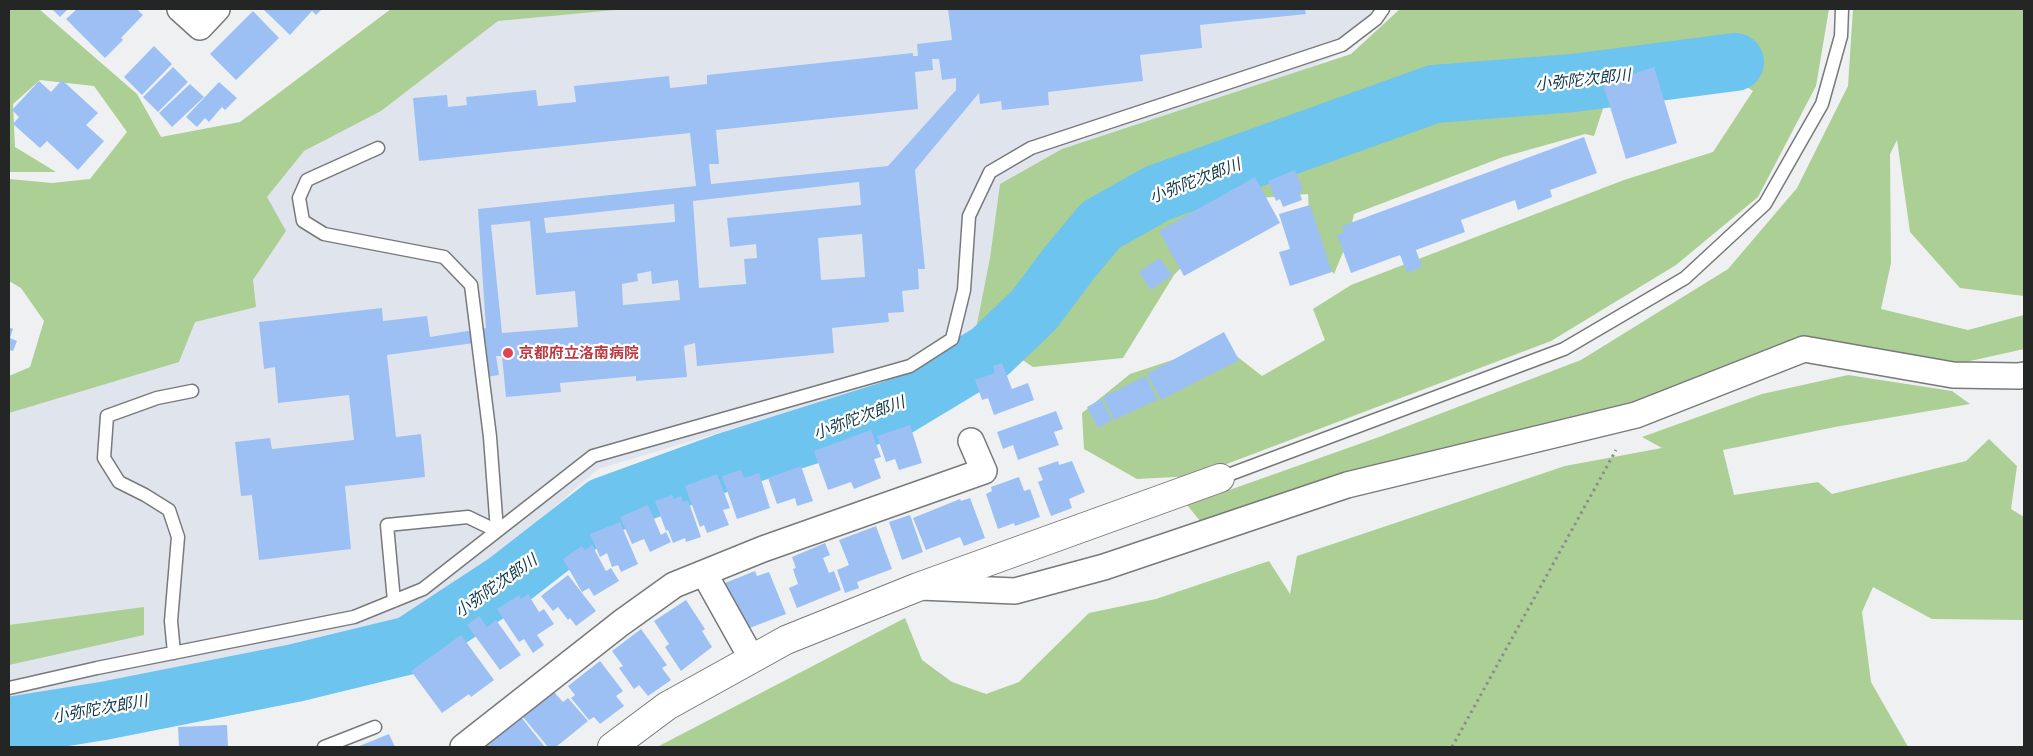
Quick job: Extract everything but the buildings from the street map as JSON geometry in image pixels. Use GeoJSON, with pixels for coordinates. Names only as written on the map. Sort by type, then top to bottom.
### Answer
{"type":"FeatureCollection","features":[{"type":"Feature","properties":{"kind":"street"},"geometry":{"type":"LineString","coordinates":[[180,9],[200,27],[217,9]]}},
{"type":"Feature","properties":{"kind":"street"},"geometry":{"type":"LineString","coordinates":[[918,587],[1015,591],[1104,567],[1347,486],[1636,415],[1804,349],[1954,375],[2019,376],[2024,374]]}},
{"type":"Feature","properties":{"kind":"street"},"geometry":{"type":"LineString","coordinates":[[463,747],[620,623],[674,585],[763,550],[984,471],[971,441]]}},
{"type":"Feature","properties":{"kind":"street"},"geometry":{"type":"LineString","coordinates":[[612,747],[667,706],[786,640],[918,587],[1220,478]]}},
{"type":"Feature","properties":{"kind":"street"},"geometry":{"type":"LineString","coordinates":[[704,573],[752,659]]}},
{"type":"Feature","properties":{"kind":"lane"},"geometry":{"type":"LineString","coordinates":[[9,688],[354,617],[423,589],[593,456],[910,366],[952,339],[964,290],[969,216],[990,172],[1031,148],[1342,45],[1376,19],[1383,9]]}},
{"type":"Feature","properties":{"kind":"lane"},"geometry":{"type":"LineString","coordinates":[[1220,478],[1564,349],[1685,278],[1765,204],[1822,104],[1841,36],[1842,9]]}},
{"type":"Feature","properties":{"kind":"lane"},"geometry":{"type":"LineString","coordinates":[[378,148],[307,180],[299,198],[303,221],[324,234],[444,257],[472,285],[490,437],[497,531]]}},
{"type":"Feature","properties":{"kind":"lane"},"geometry":{"type":"LineString","coordinates":[[174,653],[171,621],[178,537],[169,510],[119,482],[104,458],[107,416],[157,398],[192,391]]}},
{"type":"Feature","properties":{"kind":"lane"},"geometry":{"type":"LineString","coordinates":[[394,601],[387,525],[468,517],[497,531]]}},
{"type":"Feature","properties":{"kind":"lane"},"geometry":{"type":"LineString","coordinates":[[324,747],[375,727]]}},
{"type":"Feature","properties":{"kind":"path"},"geometry":{"type":"LineString","coordinates":[[1452,747],[1636,415]]}},
{"type":"Feature","properties":{"kind":"shaded area","name":"京都府立洛南病院"},"geometry":{"type":"Polygon","coordinates":[[[422,9],[1392,9],[1352,48],[1268,87],[1008,193],[976,336],[929,370],[598,469],[498,556],[393,623],[9,707],[9,388],[422,9]]]}},
{"type":"Feature","properties":{"kind":"green space"},"geometry":{"type":"Polygon","coordinates":[[[10,9],[39,9],[137,94],[161,137],[240,122],[391,9],[626,9],[498,21],[381,111],[304,151],[267,197],[286,231],[253,280],[256,307],[195,322],[179,362],[9,413],[9,376],[30,367],[44,321],[21,288],[9,281],[9,179],[52,183],[90,179],[127,132],[94,86],[40,80],[13,104],[15,147],[56,172],[9,172],[10,9]]]}},
{"type":"Feature","properties":{"kind":"green space"},"geometry":{"type":"Polygon","coordinates":[[[1400,9],[1829,9],[1816,86],[1758,197],[1676,265],[1551,341],[1195,476],[1137,479],[1084,449],[1082,413],[1130,374],[1221,344],[1262,376],[1325,340],[1313,309],[1351,285],[1624,180],[1713,152],[1753,91],[1701,58],[1618,63],[1594,136],[1585,134],[1503,157],[1354,214],[1348,240],[1334,274],[1311,244],[1308,194],[1248,199],[1174,275],[1123,358],[1033,367],[976,329],[990,258],[1000,184],[1062,149],[1351,54],[1400,9]]]}},
{"type":"Feature","properties":{"kind":"green space"},"geometry":{"type":"Polygon","coordinates":[[[1853,9],[2024,9],[2024,296],[1960,288],[1910,232],[1897,140],[1890,154],[1891,263],[1881,309],[1968,330],[2024,315],[2024,349],[1952,365],[1847,345],[1205,527],[1187,505],[1379,437],[1581,360],[1728,269],[1797,188],[1848,86],[1853,9]]]}},
{"type":"Feature","properties":{"kind":"green space"},"geometry":{"type":"Polygon","coordinates":[[[1848,375],[1952,391],[1970,404],[1835,427],[1723,450],[1734,495],[1818,482],[1832,494],[1966,461],[1989,439],[2017,466],[2011,509],[2024,517],[2024,620],[1932,619],[1873,587],[1862,612],[1871,682],[1908,747],[657,747],[905,618],[922,660],[952,682],[986,694],[1019,682],[1089,613],[1156,599],[1269,561],[1290,594],[1297,556],[1565,466],[1662,448],[1642,437],[1762,394],[1848,375]]]}},
{"type":"Feature","properties":{"kind":"green space"},"geometry":{"type":"Polygon","coordinates":[[[144,607],[144,635],[9,665],[9,625],[144,607]]]}},
{"type":"Feature","properties":{"kind":"waterway","name":"小弥陀次郎川"},"geometry":{"type":"LineString","coordinates":[[9,726],[103,711],[295,673],[410,645],[506,582],[604,506],[725,462],[897,408],[990,352],[1034,310],[1101,225],[1158,193],[1434,94],[1573,83],[1735,62]]}},
{"type":"Feature","properties":{"kind":"place","name":"京都府立洛南病院"},"geometry":{"type":"Point","coordinates":[508,353]}}]}
